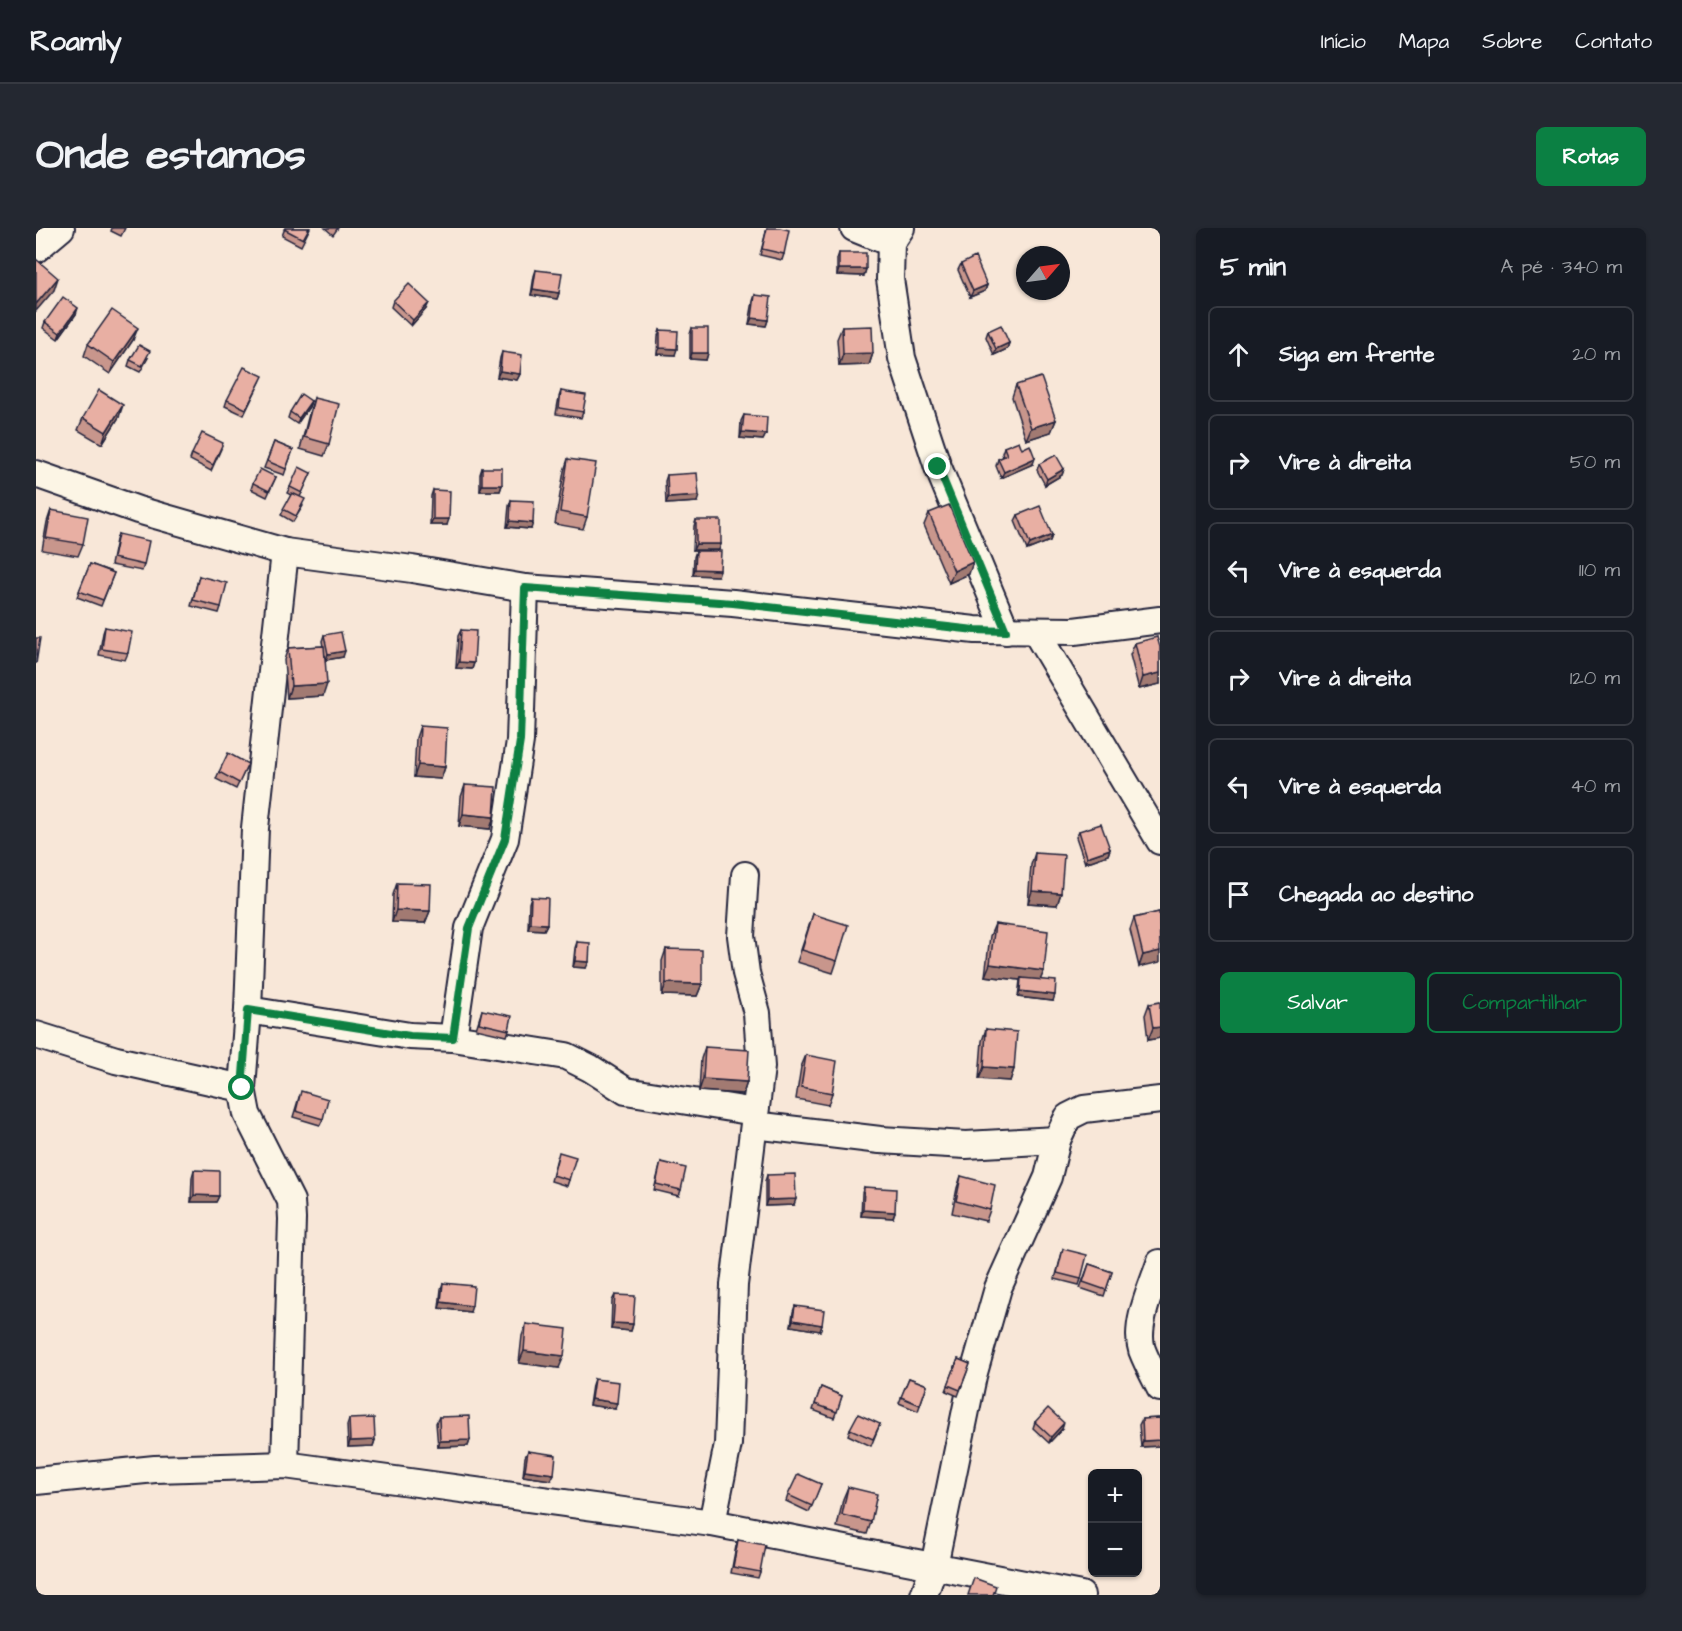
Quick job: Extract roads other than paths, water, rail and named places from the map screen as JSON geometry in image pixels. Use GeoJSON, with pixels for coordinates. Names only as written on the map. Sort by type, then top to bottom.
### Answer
{"type":"FeatureCollection","features":[{"type":"Feature","properties":{"kind":"street"},"geometry":{"type":"LineString","coordinates":[[36,249],[61,228]]}},
{"type":"Feature","properties":{"kind":"street"},"geometry":{"type":"LineString","coordinates":[[854,228],[896,236],[890,279],[902,358],[938,467],[1006,631]]}},
{"type":"Feature","properties":{"kind":"street"},"geometry":{"type":"LineString","coordinates":[[36,474],[138,510],[285,552],[412,569],[525,588],[733,603],[975,630],[1074,631],[1160,620]]}},
{"type":"Feature","properties":{"kind":"street"},"geometry":{"type":"LineString","coordinates":[[285,552],[255,828],[248,1010],[242,1088],[247,1114],[291,1201],[285,1465]]}},
{"type":"Feature","properties":{"kind":"street"},"geometry":{"type":"LineString","coordinates":[[453,1038],[469,928],[505,839],[520,741],[525,588]]}},
{"type":"Feature","properties":{"kind":"street"},"geometry":{"type":"LineString","coordinates":[[1036,632],[1160,841]]}},
{"type":"Feature","properties":{"kind":"street"},"geometry":{"type":"LineString","coordinates":[[712,1522],[728,1444],[734,1285],[761,1066],[757,1013],[746,973],[741,936],[745,875]]}},
{"type":"Feature","properties":{"kind":"street"},"geometry":{"type":"LineString","coordinates":[[248,1010],[410,1036],[453,1038],[566,1056],[626,1090],[755,1119],[880,1140],[966,1145],[1057,1140]]}},
{"type":"Feature","properties":{"kind":"street"},"geometry":{"type":"LineString","coordinates":[[36,1035],[116,1060],[242,1088]]}},
{"type":"Feature","properties":{"kind":"street"},"geometry":{"type":"LineString","coordinates":[[924,1595],[934,1566],[973,1376],[998,1288],[1048,1176],[1057,1140],[1068,1117],[1084,1109],[1160,1100]]}},
{"type":"Feature","properties":{"kind":"street"},"geometry":{"type":"LineString","coordinates":[[1160,1263],[1141,1323],[1140,1336],[1142,1348],[1160,1388]]}},
{"type":"Feature","properties":{"kind":"street"},"geometry":{"type":"LineString","coordinates":[[36,1481],[155,1469],[285,1465],[712,1522],[1081,1595]]}}]}
